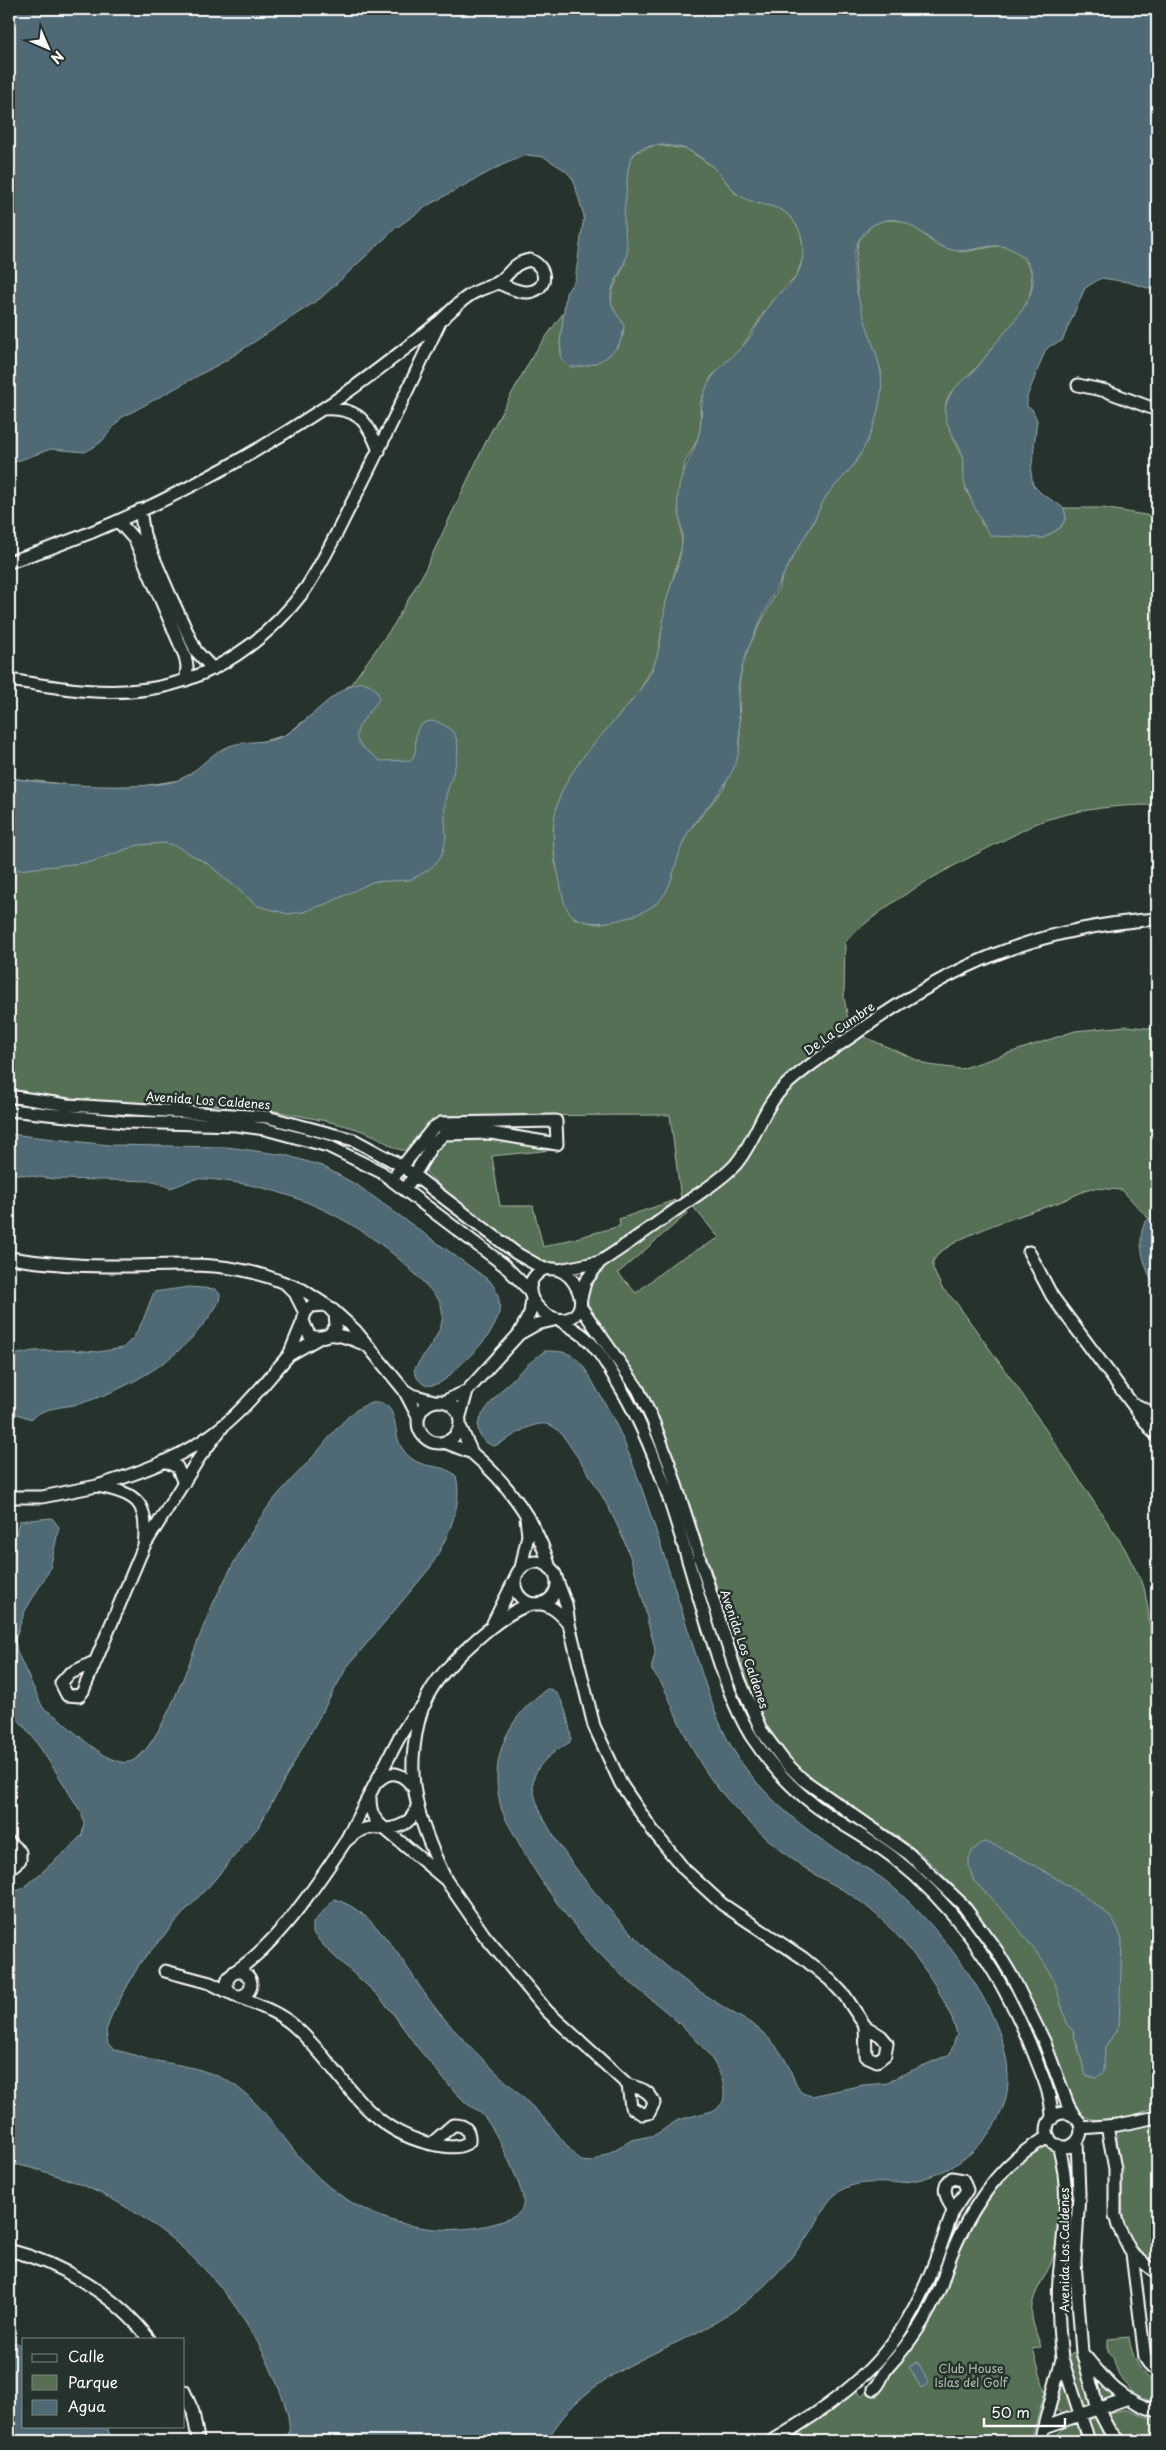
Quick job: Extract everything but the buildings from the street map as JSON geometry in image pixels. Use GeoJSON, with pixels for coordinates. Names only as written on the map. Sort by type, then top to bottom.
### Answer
{"type":"FeatureCollection","features":[{"type":"Feature","properties":{"kind":"street"},"geometry":{"type":"LineString","coordinates":[[9,562],[118,521],[223,469],[323,409],[389,362],[466,297],[481,288],[498,282]]}},
{"type":"Feature","properties":{"kind":"street"},"geometry":{"type":"LineString","coordinates":[[9,680],[97,692],[149,689],[186,680],[213,669],[252,644],[289,609],[307,586],[378,451],[441,320]]}},
{"type":"Feature","properties":{"kind":"street"},"geometry":{"type":"LineString","coordinates":[[1078,385],[1106,391],[1157,410]]}},
{"type":"Feature","properties":{"kind":"street"},"geometry":{"type":"LineString","coordinates":[[323,409],[343,409],[360,417],[368,425],[378,451]]}},
{"type":"Feature","properties":{"kind":"street"},"geometry":{"type":"LineString","coordinates":[[140,510],[139,538],[164,595],[185,656],[186,680]]}},
{"type":"Feature","properties":{"kind":"street"},"geometry":{"type":"LineString","coordinates":[[118,521],[139,538]]}},
{"type":"Feature","properties":{"kind":"street"},"geometry":{"type":"LineString","coordinates":[[164,595],[196,651],[213,669]]}},
{"type":"Feature","properties":{"kind":"street"},"geometry":{"type":"LineString","coordinates":[[185,656],[196,651]]}},
{"type":"Feature","properties":{"kind":"street","name":"De La Cumbre"},"geometry":{"type":"LineString","coordinates":[[600,1262],[718,1181],[744,1154],[768,1107],[783,1087],[799,1073],[892,1007],[928,985],[964,967],[1025,943],[1092,926],[1157,919]]}},
{"type":"Feature","properties":{"kind":"street","name":"Avenida Los Caldenes"},"geometry":{"type":"LineString","coordinates":[[9,1096],[67,1105],[268,1117],[354,1140],[402,1166],[516,1253],[544,1269]]}},
{"type":"Feature","properties":{"kind":"street","name":"Avenida Los Caldenes"},"geometry":{"type":"LineString","coordinates":[[9,1110],[125,1122],[236,1125],[265,1129],[328,1146],[355,1158],[405,1190],[504,1265],[531,1295]]}},
{"type":"Feature","properties":{"kind":"street"},"geometry":{"type":"LineString","coordinates":[[518,1137],[519,1121]]}},
{"type":"Feature","properties":{"kind":"street"},"geometry":{"type":"LineString","coordinates":[[391,1180],[433,1128],[441,1123],[556,1121],[558,1144],[491,1133],[444,1134],[431,1146],[405,1190]]}},
{"type":"Feature","properties":{"kind":"street"},"geometry":{"type":"LineString","coordinates":[[1029,1252],[1052,1296],[1155,1436]]}},
{"type":"Feature","properties":{"kind":"street"},"geometry":{"type":"LineString","coordinates":[[9,1258],[26,1261],[107,1266],[204,1264],[259,1272],[303,1290],[329,1307],[355,1330],[404,1390],[418,1417],[420,1431],[424,1437],[430,1441],[444,1442],[472,1453],[501,1482],[536,1530],[566,1604],[569,1624],[594,1726],[621,1784],[653,1831],[684,1869],[722,1904],[803,1958],[830,1980],[845,1996],[865,2026]]}},
{"type":"Feature","properties":{"kind":"street"},"geometry":{"type":"LineString","coordinates":[[9,1265],[26,1261]]}},
{"type":"Feature","properties":{"kind":"street"},"geometry":{"type":"LineString","coordinates":[[520,1334],[530,1313],[534,1276],[544,1269],[559,1270],[600,1262]]}},
{"type":"Feature","properties":{"kind":"street"},"geometry":{"type":"LineString","coordinates":[[418,1417],[424,1406],[467,1391],[520,1334],[537,1324],[571,1317],[580,1303],[585,1282],[600,1262]]}},
{"type":"Feature","properties":{"kind":"street"},"geometry":{"type":"LineString","coordinates":[[559,1270],[571,1279],[580,1303]]}},
{"type":"Feature","properties":{"kind":"street"},"geometry":{"type":"LineString","coordinates":[[284,1283],[295,1293],[309,1335],[345,1338],[366,1345]]}},
{"type":"Feature","properties":{"kind":"street"},"geometry":{"type":"LineString","coordinates":[[531,1295],[542,1312],[558,1319],[582,1335],[597,1351],[640,1424],[661,1479],[730,1693],[751,1734],[782,1777],[814,1804],[873,1843],[923,1882],[965,1929],[983,1953],[1013,2004],[1048,2091],[1052,2119],[1048,2127],[1054,2141]]}},
{"type":"Feature","properties":{"kind":"street","name":"Avenida Los Caldenes"},"geometry":{"type":"LineString","coordinates":[[580,1303],[638,1389],[653,1421],[669,1463],[736,1672],[761,1730],[784,1762],[802,1779],[909,1854],[962,1904],[997,1951],[1012,1976],[1044,2042],[1068,2105],[1075,2117]]}},
{"type":"Feature","properties":{"kind":"street"},"geometry":{"type":"LineString","coordinates":[[96,1661],[144,1546],[199,1458],[224,1425],[289,1355],[333,1331],[336,1320],[329,1307],[316,1304],[304,1317],[289,1355]]}},
{"type":"Feature","properties":{"kind":"street"},"geometry":{"type":"LineString","coordinates":[[404,1390],[412,1395],[454,1406],[472,1453]]}},
{"type":"Feature","properties":{"kind":"street"},"geometry":{"type":"LineString","coordinates":[[444,1442],[454,1437],[467,1391]]}},
{"type":"Feature","properties":{"kind":"street"},"geometry":{"type":"LineString","coordinates":[[1127,1398],[1146,1411],[1157,1415]]}},
{"type":"Feature","properties":{"kind":"street"},"geometry":{"type":"LineString","coordinates":[[1155,1436],[1157,1420]]}},
{"type":"Feature","properties":{"kind":"street"},"geometry":{"type":"LineString","coordinates":[[9,1497],[42,1497],[97,1486],[138,1473],[198,1444],[224,1425]]}},
{"type":"Feature","properties":{"kind":"street"},"geometry":{"type":"LineString","coordinates":[[165,1461],[177,1467],[184,1483]]}},
{"type":"Feature","properties":{"kind":"street"},"geometry":{"type":"LineString","coordinates":[[138,1473],[130,1488],[133,1497],[143,1511],[146,1529],[144,1546]]}},
{"type":"Feature","properties":{"kind":"street"},"geometry":{"type":"LineString","coordinates":[[97,1486],[124,1492],[133,1497]]}},
{"type":"Feature","properties":{"kind":"street"},"geometry":{"type":"LineString","coordinates":[[143,1511],[157,1512],[169,1506]]}},
{"type":"Feature","properties":{"kind":"street"},"geometry":{"type":"LineString","coordinates":[[526,1518],[528,1534],[516,1590],[524,1600],[536,1604],[545,1604],[569,1624]]}},
{"type":"Feature","properties":{"kind":"street"},"geometry":{"type":"LineString","coordinates":[[491,1627],[519,1573],[526,1564],[539,1562],[553,1573],[556,1584],[552,1596],[536,1604],[520,1607],[491,1627],[449,1667],[431,1689],[425,1704],[414,1748],[413,1787],[417,1806],[446,1880],[484,1935],[541,2005],[628,2085]]}},
{"type":"Feature","properties":{"kind":"street"},"geometry":{"type":"LineString","coordinates":[[210,1983],[221,1981],[253,1958],[290,1918],[326,1872],[370,1797],[404,1730],[412,1717],[425,1704]]}},
{"type":"Feature","properties":{"kind":"street"},"geometry":{"type":"LineString","coordinates":[[378,1782],[384,1776],[396,1773],[402,1775],[413,1787]]}},
{"type":"Feature","properties":{"kind":"street"},"geometry":{"type":"LineString","coordinates":[[370,1797],[370,1810],[374,1818],[446,1880]]}},
{"type":"Feature","properties":{"kind":"street"},"geometry":{"type":"LineString","coordinates":[[345,1842],[356,1832],[364,1828],[373,1826],[385,1829],[404,1825],[415,1813],[417,1806]]}},
{"type":"Feature","properties":{"kind":"street"},"geometry":{"type":"LineString","coordinates":[[9,1842],[17,1847],[20,1852],[20,1860],[9,1869]]}},
{"type":"Feature","properties":{"kind":"street"},"geometry":{"type":"LineString","coordinates":[[235,1995],[246,1994],[251,1983],[253,1958]]}},
{"type":"Feature","properties":{"kind":"street"},"geometry":{"type":"LineString","coordinates":[[165,1971],[210,1983],[264,2008],[293,2025],[326,2058],[378,2121],[409,2139],[431,2144]]}},
{"type":"Feature","properties":{"kind":"street"},"geometry":{"type":"LineString","coordinates":[[232,1974],[246,1974],[264,2008]]}},
{"type":"Feature","properties":{"kind":"street"},"geometry":{"type":"LineString","coordinates":[[232,1974],[226,1982],[235,1995]]}},
{"type":"Feature","properties":{"kind":"street"},"geometry":{"type":"LineString","coordinates":[[874,2389],[882,2383],[884,2372],[917,2331],[940,2288],[958,2240],[990,2187],[1012,2161],[1038,2142],[1054,2141],[1068,2146],[1077,2141],[1081,2128],[1075,2117],[1066,2113],[1052,2119]]}},
{"type":"Feature","properties":{"kind":"street"},"geometry":{"type":"LineString","coordinates":[[1081,2128],[1107,2126],[1157,2117]]}},
{"type":"Feature","properties":{"kind":"street"},"geometry":{"type":"LineString","coordinates":[[1107,2126],[1115,2170],[1115,2215],[1118,2226],[1132,2254],[1145,2358],[1151,2367],[1157,2369]]}},
{"type":"Feature","properties":{"kind":"street","name":"Avenida Los Caldenes"},"geometry":{"type":"LineString","coordinates":[[1054,2141],[1063,2160],[1066,2223],[1059,2279],[1058,2311],[1062,2359],[1089,2441]]}},
{"type":"Feature","properties":{"kind":"street","name":"Avenida Los Caldenes"},"geometry":{"type":"LineString","coordinates":[[1077,2141],[1078,2194],[1075,2262],[1082,2352],[1098,2408],[1109,2430],[1119,2441]]}},
{"type":"Feature","properties":{"kind":"street"},"geometry":{"type":"LineString","coordinates":[[772,2441],[816,2415],[837,2399],[868,2369],[900,2332],[921,2295],[953,2211]]}},
{"type":"Feature","properties":{"kind":"street"},"geometry":{"type":"LineString","coordinates":[[9,2250],[52,2264],[85,2282],[116,2306],[148,2338]]}},
{"type":"Feature","properties":{"kind":"street"},"geometry":{"type":"LineString","coordinates":[[1132,2254],[1157,2272]]}},
{"type":"Feature","properties":{"kind":"street"},"geometry":{"type":"LineString","coordinates":[[1082,2352],[1107,2382],[1126,2399],[1157,2411]]}},
{"type":"Feature","properties":{"kind":"street"},"geometry":{"type":"LineString","coordinates":[[1040,2441],[1062,2359]]}},
{"type":"Feature","properties":{"kind":"street"},"geometry":{"type":"LineString","coordinates":[[185,2394],[193,2412],[198,2439]]}},
{"type":"Feature","properties":{"kind":"street"},"geometry":{"type":"LineString","coordinates":[[1045,2427],[1126,2399]]}},
{"type":"Feature","properties":{"kind":"green space"},"geometry":{"type":"Polygon","coordinates":[[[655,145],[687,149],[716,169],[735,193],[757,203],[770,204],[793,218],[801,233],[804,255],[796,277],[773,299],[742,347],[711,377],[700,404],[701,425],[698,438],[685,463],[679,489],[682,546],[667,600],[657,658],[639,692],[607,729],[553,830],[555,862],[574,918],[597,924],[625,918],[656,904],[668,887],[677,856],[688,832],[724,788],[740,744],[739,684],[743,662],[750,644],[778,589],[787,565],[813,523],[822,502],[867,441],[879,405],[881,371],[859,307],[855,265],[858,242],[872,225],[882,220],[910,223],[936,245],[963,252],[1002,245],[1014,250],[1025,260],[1031,271],[1032,284],[1028,302],[1019,317],[977,367],[951,392],[946,402],[945,412],[951,434],[963,456],[966,490],[979,513],[982,525],[1043,538],[1060,528],[1066,518],[1064,508],[1103,508],[1157,517],[1157,805],[1089,810],[1062,815],[1038,823],[962,861],[920,885],[880,912],[845,942],[844,997],[849,1025],[865,1037],[928,1065],[961,1069],[1075,1031],[1126,1026],[1157,1029],[1157,1214],[1149,1219],[1122,1190],[1091,1188],[1060,1202],[993,1225],[961,1239],[940,1252],[933,1261],[933,1269],[942,1288],[955,1301],[1022,1394],[1124,1547],[1144,1587],[1151,1641],[1157,1667],[1157,2103],[1144,2112],[1125,2118],[1095,2120],[1086,2117],[1076,2109],[1031,2002],[995,1939],[974,1910],[950,1882],[922,1855],[833,1795],[804,1773],[777,1741],[756,1706],[675,1460],[644,1389],[588,1304],[590,1284],[600,1269],[622,1251],[685,1209],[688,1213],[618,1273],[636,1293],[673,1263],[719,1238],[685,1197],[681,1199],[670,1115],[441,1116],[431,1123],[410,1148],[402,1150],[394,1148],[375,1136],[356,1129],[256,1108],[105,1101],[9,1090],[9,778],[90,787],[143,786],[179,780],[199,770],[224,748],[256,743],[286,735],[351,684],[393,626],[424,572],[489,435],[533,355],[564,312],[560,343],[562,360],[618,347],[624,332],[611,302],[612,291],[625,264],[622,225],[628,163],[636,152],[655,145]]]}},
{"type":"Feature","properties":{"kind":"green space"},"geometry":{"type":"Polygon","coordinates":[[[490,1138],[552,1150],[492,1156],[500,1206],[533,1206],[543,1247],[620,1226],[619,1219],[675,1200],[633,1234],[600,1254],[583,1261],[566,1264],[541,1260],[527,1254],[508,1240],[451,1196],[426,1172],[425,1162],[444,1139],[490,1138]]]}},
{"type":"Feature","properties":{"kind":"green space"},"geometry":{"type":"Polygon","coordinates":[[[1157,2122],[1157,2266],[1134,2244],[1124,2223],[1117,2134],[1123,2128],[1157,2122]]]}},
{"type":"Feature","properties":{"kind":"green space","name":"Club House Islas del Golf"},"geometry":{"type":"Polygon","coordinates":[[[1041,2145],[1051,2148],[1055,2154],[1059,2191],[1059,2216],[1057,2242],[1052,2261],[1036,2292],[1032,2306],[1033,2322],[1041,2347],[1033,2349],[1045,2391],[1031,2441],[781,2441],[855,2388],[862,2396],[888,2373],[962,2239],[1001,2177],[1041,2145]]]}},
{"type":"Feature","properties":{"kind":"green space"},"geometry":{"type":"Polygon","coordinates":[[[1129,2337],[1132,2352],[1138,2364],[1157,2385],[1157,2406],[1133,2396],[1131,2390],[1118,2373],[1111,2353],[1108,2351],[1108,2339],[1129,2337]]]}},
{"type":"Feature","properties":{"kind":"green space"},"geometry":{"type":"Polygon","coordinates":[[[1074,2352],[1077,2353],[1092,2402],[1087,2406],[1082,2405],[1068,2358],[1068,2355],[1074,2352]]]}},
{"type":"Feature","properties":{"kind":"green space"},"geometry":{"type":"Polygon","coordinates":[[[1064,2384],[1074,2409],[1073,2413],[1067,2416],[1057,2411],[1056,2408],[1061,2385],[1064,2384]]]}},
{"type":"Feature","properties":{"kind":"green space"},"geometry":{"type":"Polygon","coordinates":[[[1103,2387],[1110,2391],[1114,2397],[1108,2401],[1103,2400],[1100,2392],[1103,2387]]]}},
{"type":"Feature","properties":{"kind":"green space"},"geometry":{"type":"Polygon","coordinates":[[[1127,2409],[1157,2421],[1157,2437],[1134,2439],[1128,2438],[1117,2431],[1107,2417],[1108,2413],[1127,2409]]]}},
{"type":"Feature","properties":{"kind":"green space"},"geometry":{"type":"Polygon","coordinates":[[[1089,2419],[1098,2419],[1107,2437],[1093,2441],[1088,2423],[1089,2419]]]}},
{"type":"Feature","properties":{"kind":"green space"},"geometry":{"type":"Polygon","coordinates":[[[1076,2423],[1080,2425],[1085,2441],[1050,2441],[1067,2425],[1076,2423]]]}},
{"type":"Feature","properties":{"kind":"water"},"geometry":{"type":"Polygon","coordinates":[[[9,9],[1157,9],[1157,291],[1128,282],[1101,278],[1085,288],[1062,341],[1050,346],[1045,351],[1027,397],[1027,407],[1032,409],[1037,420],[1031,473],[1033,485],[1042,494],[1064,508],[1066,518],[1060,528],[1043,538],[991,536],[980,518],[966,487],[963,456],[949,429],[945,415],[946,407],[953,391],[976,369],[1022,310],[1033,285],[1032,272],[1026,260],[1006,247],[991,246],[960,251],[952,250],[933,241],[906,223],[897,220],[886,220],[875,224],[861,236],[855,253],[854,273],[858,295],[882,380],[879,408],[870,434],[862,452],[852,467],[825,499],[768,604],[754,635],[740,675],[738,705],[740,736],[737,759],[728,779],[689,831],[666,892],[653,906],[643,912],[616,921],[589,922],[578,919],[570,913],[564,901],[554,852],[556,810],[570,776],[596,742],[628,706],[646,681],[654,665],[659,647],[666,602],[681,550],[682,536],[678,492],[699,434],[705,392],[715,373],[743,346],[771,303],[797,275],[802,260],[803,245],[795,223],[790,216],[778,208],[742,197],[713,167],[686,149],[662,145],[640,149],[630,160],[628,168],[624,216],[627,253],[612,289],[611,296],[614,310],[624,325],[622,335],[619,344],[613,351],[598,362],[580,367],[570,367],[562,360],[560,343],[566,293],[575,280],[584,216],[573,179],[566,171],[544,157],[526,155],[500,166],[430,204],[396,228],[321,298],[225,361],[121,418],[101,442],[94,447],[85,452],[51,449],[9,464],[9,9]]]}},
{"type":"Feature","properties":{"kind":"water"},"geometry":{"type":"Polygon","coordinates":[[[361,682],[373,687],[377,691],[379,698],[363,720],[357,732],[357,738],[361,746],[380,761],[411,760],[414,756],[417,731],[426,722],[433,721],[442,724],[451,730],[456,739],[458,749],[457,760],[445,801],[445,845],[438,861],[419,875],[409,880],[372,882],[331,902],[303,912],[288,914],[258,906],[208,864],[176,846],[165,843],[138,845],[91,862],[9,871],[9,778],[102,786],[133,786],[173,782],[185,777],[213,755],[232,745],[280,738],[296,728],[341,691],[361,682]]]}},
{"type":"Feature","properties":{"kind":"water"},"geometry":{"type":"Polygon","coordinates":[[[9,1134],[109,1145],[227,1147],[285,1155],[322,1166],[357,1185],[490,1281],[498,1295],[499,1309],[496,1322],[480,1346],[447,1378],[437,1384],[424,1384],[420,1381],[414,1370],[440,1328],[442,1310],[439,1300],[419,1277],[396,1257],[372,1238],[347,1222],[320,1208],[292,1197],[263,1188],[233,1182],[198,1179],[170,1188],[155,1181],[54,1179],[9,1173],[9,1134]]]}},
{"type":"Feature","properties":{"kind":"water"},"geometry":{"type":"Polygon","coordinates":[[[1157,1214],[1157,1294],[1146,1268],[1141,1240],[1145,1222],[1157,1214]]]}},
{"type":"Feature","properties":{"kind":"water"},"geometry":{"type":"Polygon","coordinates":[[[189,1287],[215,1289],[220,1294],[219,1302],[207,1321],[177,1352],[160,1365],[142,1377],[103,1396],[82,1403],[48,1410],[31,1419],[9,1411],[9,1356],[33,1351],[72,1350],[98,1352],[123,1348],[134,1337],[154,1292],[189,1287]]]}},
{"type":"Feature","properties":{"kind":"water"},"geometry":{"type":"Polygon","coordinates":[[[545,1351],[564,1352],[571,1355],[582,1365],[589,1374],[619,1430],[643,1492],[710,1699],[719,1722],[738,1758],[769,1796],[806,1828],[883,1879],[905,1898],[953,1952],[975,1983],[992,2016],[1004,2049],[1008,2081],[1002,2110],[984,2140],[972,2152],[944,2171],[912,2181],[857,2184],[849,2186],[836,2194],[828,2202],[811,2232],[796,2251],[780,2270],[753,2296],[704,2329],[623,2369],[603,2381],[574,2405],[546,2441],[285,2441],[289,2433],[288,2415],[269,2365],[249,2327],[224,2292],[196,2260],[164,2232],[129,2209],[91,2189],[51,2174],[9,2163],[9,1891],[20,1890],[65,1852],[82,1835],[84,1823],[82,1814],[60,1778],[35,1740],[9,1708],[9,1564],[19,1521],[52,1518],[59,1527],[50,1569],[25,1611],[15,1639],[17,1652],[43,1708],[101,1753],[111,1759],[129,1762],[141,1755],[165,1718],[216,1598],[262,1515],[345,1419],[371,1403],[386,1405],[393,1415],[399,1443],[409,1456],[422,1464],[450,1471],[456,1476],[457,1500],[452,1524],[430,1568],[347,1667],[259,1826],[211,1884],[140,1963],[112,2014],[106,2031],[108,2044],[115,2050],[204,2071],[237,2087],[266,2115],[309,2168],[351,2202],[375,2214],[400,2223],[426,2228],[453,2229],[480,2227],[513,2217],[523,2207],[523,2197],[508,2159],[485,2118],[466,2103],[451,2087],[421,2052],[379,1997],[328,1950],[313,1933],[313,1923],[334,1899],[351,1907],[367,1918],[381,1932],[452,2028],[544,2118],[581,2161],[592,2162],[632,2140],[655,2135],[678,2120],[716,2110],[723,2102],[723,2084],[716,2065],[685,2029],[616,1970],[586,1939],[559,1906],[535,1871],[504,1815],[497,1786],[497,1769],[505,1738],[522,1712],[547,1689],[553,1690],[557,1694],[565,1709],[571,1739],[569,1743],[546,1759],[537,1771],[533,1784],[537,1803],[563,1851],[582,1877],[623,1925],[657,1958],[689,1984],[753,2025],[770,2040],[784,2058],[801,2092],[812,2096],[863,2085],[888,2083],[897,2077],[950,2054],[957,2034],[951,2015],[930,1977],[886,1923],[854,1897],[808,1870],[770,1841],[730,1802],[708,1775],[687,1739],[664,1688],[652,1671],[655,1653],[654,1646],[637,1577],[622,1536],[602,1496],[564,1437],[556,1428],[546,1424],[526,1428],[494,1446],[485,1441],[481,1436],[478,1426],[486,1409],[518,1374],[545,1351]]]}},
{"type":"Feature","properties":{"kind":"water"},"geometry":{"type":"Polygon","coordinates":[[[983,1842],[1029,1862],[1071,1888],[1104,1911],[1117,1926],[1122,1940],[1119,2026],[1105,2048],[1104,2072],[1096,2078],[1086,2076],[1073,2031],[1067,2024],[1055,1983],[1045,1964],[1012,1920],[974,1881],[969,1867],[969,1859],[972,1851],[983,1842]]]}},
{"type":"Feature","properties":{"kind":"water"},"geometry":{"type":"Polygon","coordinates":[[[9,2340],[22,2345],[22,2428],[107,2428],[113,2441],[9,2441],[9,2340]]]}},
{"type":"Feature","properties":{"kind":"water"},"geometry":{"type":"Polygon","coordinates":[[[918,2362],[929,2383],[921,2388],[909,2367],[918,2362]]]}}]}
